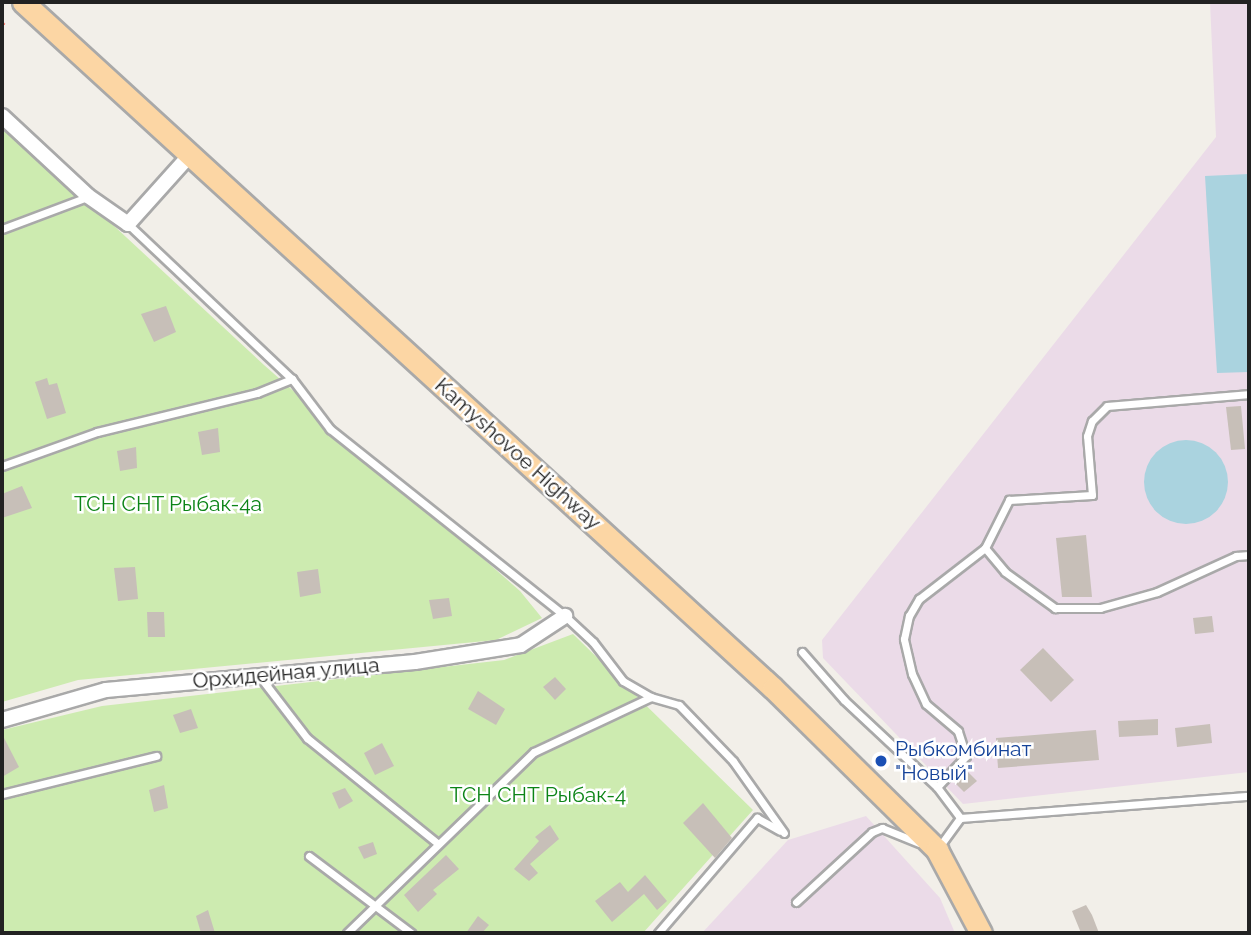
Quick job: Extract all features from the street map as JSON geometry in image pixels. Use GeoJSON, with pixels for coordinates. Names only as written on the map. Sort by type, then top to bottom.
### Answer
{"type":"FeatureCollection","features":[{"type":"Feature","properties":{"kind":"main road","name":"Kamyshovoe Highway"},"geometry":{"type":"LineString","coordinates":[[23,2],[773,688],[937,850],[981,933]]}},
{"type":"Feature","properties":{"kind":"street"},"geometry":{"type":"LineString","coordinates":[[2,116],[88,197],[128,224],[190,155]]}},
{"type":"Feature","properties":{"kind":"street","name":"Орхидейная улица"},"geometry":{"type":"LineString","coordinates":[[2,720],[106,690],[415,662],[521,645],[565,616]]}},
{"type":"Feature","properties":{"kind":"lane"},"geometry":{"type":"LineString","coordinates":[[2,229],[88,197]]}},
{"type":"Feature","properties":{"kind":"lane"},"geometry":{"type":"LineString","coordinates":[[128,224],[292,379],[330,429],[565,616],[593,642],[623,681],[651,697],[679,705],[733,761],[783,833],[757,818],[658,933]]}},
{"type":"Feature","properties":{"kind":"lane"},"geometry":{"type":"LineString","coordinates":[[2,466],[97,432],[257,393],[292,379]]}},
{"type":"Feature","properties":{"kind":"lane"},"geometry":{"type":"LineString","coordinates":[[937,787],[966,756],[958,731],[926,704],[912,674],[904,639],[909,616],[919,598],[985,548],[1009,500],[1092,495],[1087,436],[1092,421],[1107,406],[1249,394]]}},
{"type":"Feature","properties":{"kind":"lane"},"geometry":{"type":"LineString","coordinates":[[985,548],[1005,572],[1055,608],[1100,608],[1157,592],[1236,556],[1249,555]]}},
{"type":"Feature","properties":{"kind":"lane"},"geometry":{"type":"LineString","coordinates":[[802,652],[844,700],[937,787],[960,818]]}},
{"type":"Feature","properties":{"kind":"lane"},"geometry":{"type":"LineString","coordinates":[[259,675],[307,738],[437,844]]}},
{"type":"Feature","properties":{"kind":"lane"},"geometry":{"type":"LineString","coordinates":[[347,933],[534,752],[651,697]]}},
{"type":"Feature","properties":{"kind":"lane"},"geometry":{"type":"LineString","coordinates":[[2,794],[156,756]]}},
{"type":"Feature","properties":{"kind":"lane"},"geometry":{"type":"LineString","coordinates":[[796,901],[882,828],[937,850],[960,818],[1249,796]]}},
{"type":"Feature","properties":{"kind":"lane"},"geometry":{"type":"LineString","coordinates":[[309,856],[373,907],[411,933]]}},
{"type":"Feature","properties":{"kind":"shaded area"},"geometry":{"type":"Polygon","coordinates":[[[1210,2],[1249,2],[1249,772],[963,804],[823,658],[822,640],[1216,137],[1210,2]]]}},
{"type":"Feature","properties":{"kind":"shaded area"},"geometry":{"type":"Polygon","coordinates":[[[866,816],[940,898],[955,933],[702,933],[788,840],[866,816]]]}},
{"type":"Feature","properties":{"kind":"green space","name":"ТСН СНТ Рыбак-4а"},"geometry":{"type":"Polygon","coordinates":[[[2,122],[264,365],[520,591],[542,618],[496,640],[78,680],[2,702],[2,122]]]}},
{"type":"Feature","properties":{"kind":"green space","name":"ТСН СНТ Рыбак-4"},"geometry":{"type":"Polygon","coordinates":[[[573,634],[753,810],[643,933],[2,933],[2,730],[102,706],[504,660],[573,634]]]}},
{"type":"Feature","properties":{"kind":"water"},"geometry":{"type":"Polygon","coordinates":[[[1249,174],[1249,372],[1217,373],[1205,176],[1249,174]]]}},
{"type":"Feature","properties":{"kind":"water"},"geometry":{"type":"Polygon","coordinates":[[[1178,440],[1194,440],[1210,447],[1221,458],[1228,474],[1225,498],[1216,512],[1194,524],[1178,524],[1162,517],[1151,506],[1144,490],[1144,474],[1151,458],[1162,447],[1178,440]]]}},
{"type":"Feature","properties":{"kind":"building"},"geometry":{"type":"Polygon","coordinates":[[[166,306],[176,332],[154,342],[141,314],[166,306]]]}},
{"type":"Feature","properties":{"kind":"building"},"geometry":{"type":"Polygon","coordinates":[[[47,378],[49,385],[57,383],[66,413],[47,419],[35,382],[47,378]]]}},
{"type":"Feature","properties":{"kind":"building"},"geometry":{"type":"Polygon","coordinates":[[[1241,406],[1245,449],[1231,450],[1226,407],[1241,406]]]}},
{"type":"Feature","properties":{"kind":"building"},"geometry":{"type":"Polygon","coordinates":[[[218,428],[220,452],[202,455],[198,432],[218,428]]]}},
{"type":"Feature","properties":{"kind":"building"},"geometry":{"type":"Polygon","coordinates":[[[136,447],[137,468],[120,471],[117,451],[136,447]]]}},
{"type":"Feature","properties":{"kind":"building"},"geometry":{"type":"Polygon","coordinates":[[[22,486],[32,508],[2,518],[2,494],[22,486]]]}},
{"type":"Feature","properties":{"kind":"building"},"geometry":{"type":"Polygon","coordinates":[[[1086,535],[1092,597],[1062,597],[1056,538],[1086,535]]]}},
{"type":"Feature","properties":{"kind":"building"},"geometry":{"type":"Polygon","coordinates":[[[135,567],[138,599],[118,601],[114,568],[135,567]]]}},
{"type":"Feature","properties":{"kind":"building"},"geometry":{"type":"Polygon","coordinates":[[[318,569],[321,593],[300,597],[297,572],[318,569]]]}},
{"type":"Feature","properties":{"kind":"building"},"geometry":{"type":"Polygon","coordinates":[[[449,598],[452,616],[433,619],[429,600],[449,598]]]}},
{"type":"Feature","properties":{"kind":"building"},"geometry":{"type":"Polygon","coordinates":[[[147,612],[164,612],[165,637],[148,637],[147,612]]]}},
{"type":"Feature","properties":{"kind":"building"},"geometry":{"type":"Polygon","coordinates":[[[1212,616],[1214,632],[1195,634],[1193,618],[1212,616]]]}},
{"type":"Feature","properties":{"kind":"building"},"geometry":{"type":"Polygon","coordinates":[[[1043,648],[1074,680],[1051,702],[1020,670],[1043,648]]]}},
{"type":"Feature","properties":{"kind":"building"},"geometry":{"type":"Polygon","coordinates":[[[555,677],[566,689],[555,700],[543,687],[555,677]]]}},
{"type":"Feature","properties":{"kind":"building"},"geometry":{"type":"Polygon","coordinates":[[[478,691],[505,709],[496,725],[468,709],[478,691]]]}},
{"type":"Feature","properties":{"kind":"building"},"geometry":{"type":"Polygon","coordinates":[[[191,709],[198,728],[180,733],[173,715],[191,709]]]}},
{"type":"Feature","properties":{"kind":"building"},"geometry":{"type":"Polygon","coordinates":[[[1158,719],[1158,735],[1119,737],[1118,721],[1158,719]]]}},
{"type":"Feature","properties":{"kind":"building"},"geometry":{"type":"Polygon","coordinates":[[[1210,724],[1212,743],[1177,747],[1175,728],[1210,724]]]}},
{"type":"Feature","properties":{"kind":"building"},"geometry":{"type":"Polygon","coordinates":[[[1096,730],[1099,760],[998,768],[996,738],[1096,730]]]}},
{"type":"Feature","properties":{"kind":"building"},"geometry":{"type":"Polygon","coordinates":[[[2,734],[19,767],[2,777],[2,734]]]}},
{"type":"Feature","properties":{"kind":"building"},"geometry":{"type":"Polygon","coordinates":[[[382,743],[394,766],[375,775],[364,753],[382,743]]]}},
{"type":"Feature","properties":{"kind":"building"},"geometry":{"type":"Polygon","coordinates":[[[965,769],[977,781],[964,792],[953,781],[965,769]]]}},
{"type":"Feature","properties":{"kind":"building"},"geometry":{"type":"Polygon","coordinates":[[[164,785],[168,808],[154,812],[149,790],[164,785]]]}},
{"type":"Feature","properties":{"kind":"building"},"geometry":{"type":"Polygon","coordinates":[[[345,788],[353,801],[339,809],[332,793],[345,788]]]}},
{"type":"Feature","properties":{"kind":"building"},"geometry":{"type":"Polygon","coordinates":[[[703,803],[732,838],[715,858],[683,823],[703,803]]]}},
{"type":"Feature","properties":{"kind":"building"},"geometry":{"type":"Polygon","coordinates":[[[550,825],[559,839],[530,864],[538,873],[529,881],[514,869],[539,841],[535,837],[550,825]]]}},
{"type":"Feature","properties":{"kind":"building"},"geometry":{"type":"Polygon","coordinates":[[[373,842],[377,854],[364,859],[358,847],[373,842]]]}},
{"type":"Feature","properties":{"kind":"building"},"geometry":{"type":"Polygon","coordinates":[[[446,855],[459,869],[433,890],[437,894],[418,912],[404,895],[446,855]]]}},
{"type":"Feature","properties":{"kind":"building"},"geometry":{"type":"Polygon","coordinates":[[[645,875],[667,901],[657,910],[644,894],[612,922],[595,901],[620,882],[628,892],[645,875]]]}},
{"type":"Feature","properties":{"kind":"building"},"geometry":{"type":"Polygon","coordinates":[[[1086,905],[1099,933],[1081,933],[1072,911],[1086,905]]]}},
{"type":"Feature","properties":{"kind":"building"},"geometry":{"type":"Polygon","coordinates":[[[208,910],[215,933],[201,933],[196,916],[208,910]]]}},
{"type":"Feature","properties":{"kind":"building"},"geometry":{"type":"Polygon","coordinates":[[[478,916],[489,925],[482,933],[466,933],[478,916]]]}},
{"type":"Feature","properties":{"kind":"place","name":"Рыбкомбинат \"Новый\""},"geometry":{"type":"Point","coordinates":[881,761]}}]}
